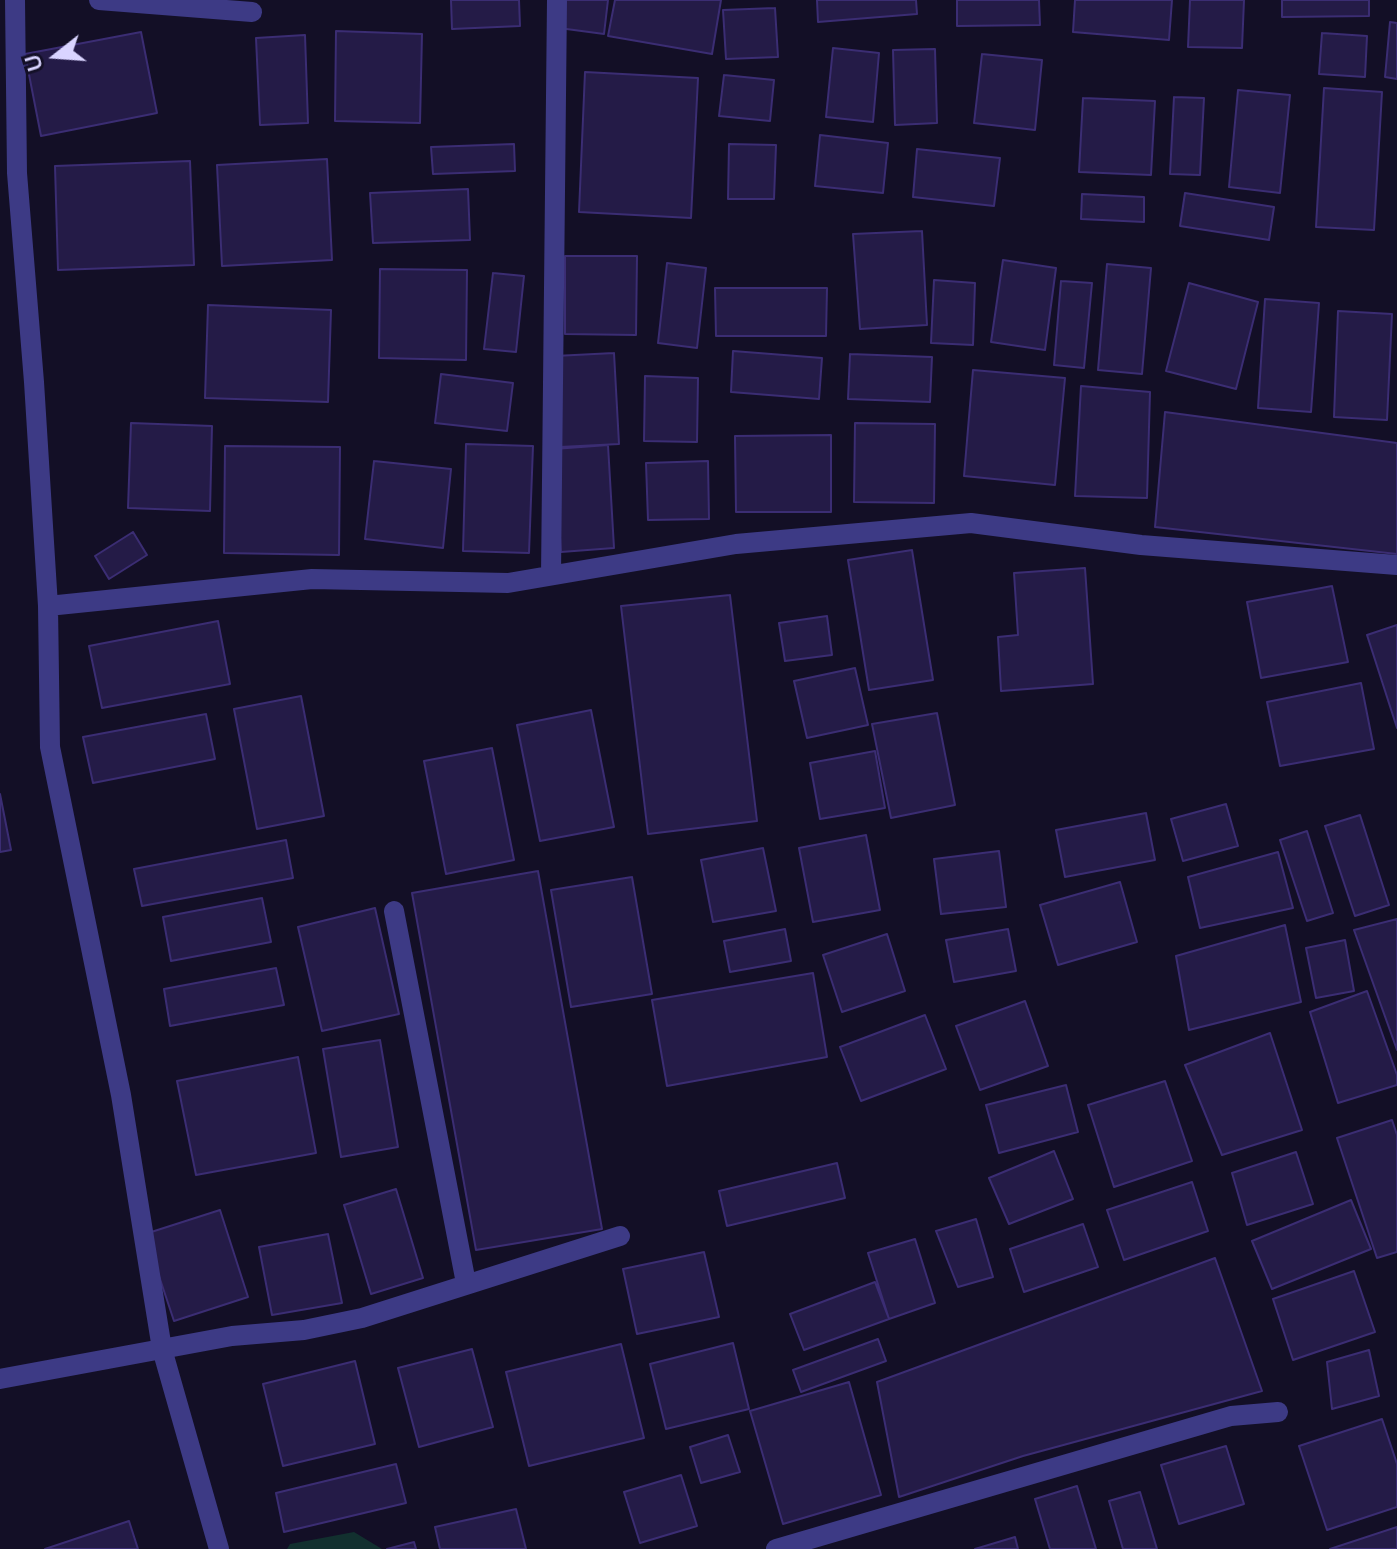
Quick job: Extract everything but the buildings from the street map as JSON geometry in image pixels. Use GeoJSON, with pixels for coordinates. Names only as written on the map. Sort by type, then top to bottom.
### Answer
{"type":"FeatureCollection","features":[{"type":"Feature","properties":{"kind":"street"},"geometry":{"type":"LineString","coordinates":[[15,0],[8,172],[34,382],[48,606],[50,747],[121,1095],[162,1349],[219,1549]]}},
{"type":"Feature","properties":{"kind":"street"},"geometry":{"type":"LineString","coordinates":[[99,0],[252,12]]}},
{"type":"Feature","properties":{"kind":"street"},"geometry":{"type":"LineString","coordinates":[[551,575],[557,0]]}},
{"type":"Feature","properties":{"kind":"street"},"geometry":{"type":"LineString","coordinates":[[48,606],[312,579],[508,583],[736,544],[971,523],[1141,545],[1397,565]]}},
{"type":"Feature","properties":{"kind":"street"},"geometry":{"type":"LineString","coordinates":[[394,911],[466,1283]]}},
{"type":"Feature","properties":{"kind":"street"},"geometry":{"type":"LineString","coordinates":[[0,1379],[232,1336],[304,1330],[362,1318],[620,1236]]}},
{"type":"Feature","properties":{"kind":"street"},"geometry":{"type":"LineString","coordinates":[[776,1549],[1231,1416],[1278,1412]]}},
{"type":"Feature","properties":{"kind":"green space"},"geometry":{"type":"Polygon","coordinates":[[[354,1532],[382,1549],[287,1549],[290,1544],[354,1532]]]}}]}
